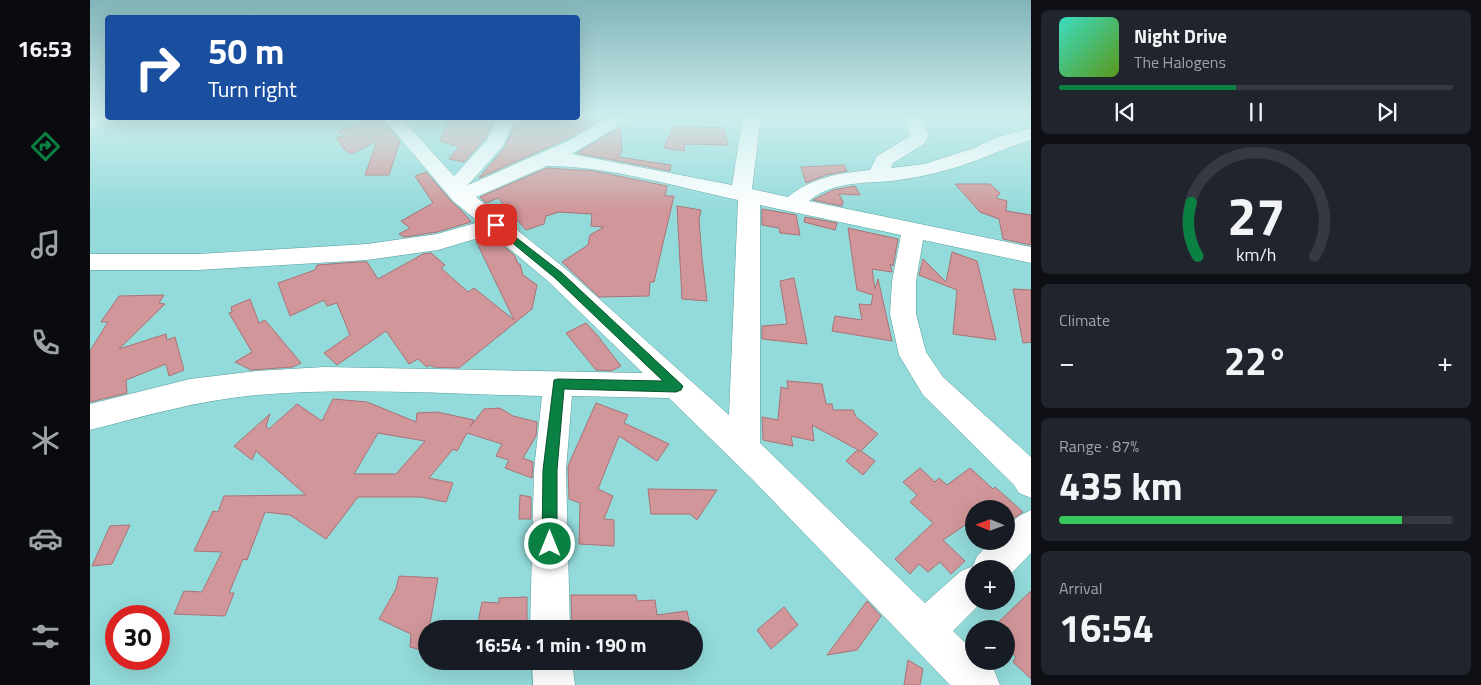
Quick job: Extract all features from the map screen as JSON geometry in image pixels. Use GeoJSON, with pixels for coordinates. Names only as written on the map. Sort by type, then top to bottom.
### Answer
{"type":"FeatureCollection","features":[{"type":"Feature","properties":{"kind":"street"},"geometry":{"type":"LineString","coordinates":[[419,148],[458,192],[558,276],[744,449],[979,685]]}},
{"type":"Feature","properties":{"kind":"street"},"geometry":{"type":"LineString","coordinates":[[458,192],[491,148]]}},
{"type":"Feature","properties":{"kind":"street"},"geometry":{"type":"LineString","coordinates":[[458,192],[544,160],[569,148]]}},
{"type":"Feature","properties":{"kind":"street"},"geometry":{"type":"LineString","coordinates":[[744,449],[745,194],[749,148]]}},
{"type":"Feature","properties":{"kind":"street"},"geometry":{"type":"LineString","coordinates":[[878,176],[884,160],[904,148]]}},
{"type":"Feature","properties":{"kind":"street"},"geometry":{"type":"LineString","coordinates":[[793,204],[808,191],[843,179],[926,170],[989,148]]}},
{"type":"Feature","properties":{"kind":"street"},"geometry":{"type":"LineString","coordinates":[[544,160],[573,160],[590,163],[1031,255]]}},
{"type":"Feature","properties":{"kind":"street"},"geometry":{"type":"LineString","coordinates":[[90,262],[198,262],[367,252],[438,242],[496,225]]}},
{"type":"Feature","properties":{"kind":"street"},"geometry":{"type":"LineString","coordinates":[[913,230],[904,281],[903,314],[913,355],[933,386],[1026,474],[1031,482]]}},
{"type":"Feature","properties":{"kind":"street"},"geometry":{"type":"LineString","coordinates":[[90,417],[190,392],[266,383],[324,379],[676,386]]}},
{"type":"Feature","properties":{"kind":"street"},"geometry":{"type":"LineString","coordinates":[[550,620],[550,470],[558,384]]}},
{"type":"Feature","properties":{"kind":"street"},"geometry":{"type":"LineString","coordinates":[[999,560],[1031,528]]}},
{"type":"Feature","properties":{"kind":"street"},"geometry":{"type":"LineString","coordinates":[[926,630],[965,593]]}},
{"type":"Feature","properties":{"kind":"street"},"geometry":{"type":"LineString","coordinates":[[553,670],[554,685]]}},
{"type":"Feature","properties":{"kind":"building"},"geometry":{"type":"Polygon","coordinates":[[[343,148],[363,148],[351,154],[343,148]]]}},
{"type":"Feature","properties":{"kind":"building"},"geometry":{"type":"Polygon","coordinates":[[[375,148],[398,148],[389,175],[365,175],[375,148]]]}},
{"type":"Feature","properties":{"kind":"building"},"geometry":{"type":"Polygon","coordinates":[[[458,148],[477,148],[464,162],[449,159],[458,148]]]}},
{"type":"Feature","properties":{"kind":"building"},"geometry":{"type":"Polygon","coordinates":[[[504,148],[547,148],[479,178],[504,148]]]}},
{"type":"Feature","properties":{"kind":"building"},"geometry":{"type":"Polygon","coordinates":[[[585,148],[622,148],[618,157],[671,165],[670,171],[577,153],[585,148]]]}},
{"type":"Feature","properties":{"kind":"building"},"geometry":{"type":"Polygon","coordinates":[[[664,148],[684,148],[684,151],[664,148]]]}},
{"type":"Feature","properties":{"kind":"building"},"geometry":{"type":"Polygon","coordinates":[[[844,165],[847,171],[826,175],[806,183],[801,167],[844,165]]]}},
{"type":"Feature","properties":{"kind":"building"},"geometry":{"type":"Polygon","coordinates":[[[547,168],[594,171],[667,186],[665,196],[674,196],[654,282],[650,282],[649,296],[599,297],[562,262],[588,245],[590,235],[604,227],[591,226],[592,214],[559,212],[546,216],[544,224],[526,230],[498,198],[486,203],[480,197],[547,168]]]}},
{"type":"Feature","properties":{"kind":"building"},"geometry":{"type":"Polygon","coordinates":[[[426,172],[471,222],[437,232],[404,237],[399,234],[410,228],[401,221],[433,203],[415,176],[426,172]]]}},
{"type":"Feature","properties":{"kind":"building"},"geometry":{"type":"Polygon","coordinates":[[[955,184],[990,184],[1000,193],[996,198],[1007,201],[1006,211],[1031,215],[1031,245],[1003,239],[999,219],[980,212],[955,184]]]}},
{"type":"Feature","properties":{"kind":"building"},"geometry":{"type":"Polygon","coordinates":[[[855,186],[860,195],[839,194],[843,202],[842,206],[813,200],[833,190],[855,186]]]}},
{"type":"Feature","properties":{"kind":"building"},"geometry":{"type":"Polygon","coordinates":[[[677,206],[701,210],[699,220],[707,301],[682,299],[677,206]]]}},
{"type":"Feature","properties":{"kind":"building"},"geometry":{"type":"Polygon","coordinates":[[[762,209],[796,215],[800,235],[780,233],[779,228],[762,225],[762,209]]]}},
{"type":"Feature","properties":{"kind":"building"},"geometry":{"type":"Polygon","coordinates":[[[805,217],[837,223],[835,230],[804,222],[805,217]]]}},
{"type":"Feature","properties":{"kind":"building"},"geometry":{"type":"Polygon","coordinates":[[[848,228],[898,239],[893,266],[890,264],[892,272],[872,269],[875,289],[878,279],[892,341],[832,331],[835,316],[862,320],[859,304],[871,305],[873,295],[857,290],[848,228]]]}},
{"type":"Feature","properties":{"kind":"building"},"geometry":{"type":"Polygon","coordinates":[[[492,236],[515,256],[518,264],[520,264],[523,275],[537,285],[532,309],[459,368],[433,367],[430,365],[427,367],[418,359],[409,364],[386,331],[337,365],[324,353],[350,335],[337,303],[327,306],[324,300],[290,316],[278,283],[315,270],[317,265],[359,262],[367,262],[378,279],[423,254],[431,253],[445,265],[441,268],[468,292],[474,288],[514,320],[476,241],[492,236]]]}},
{"type":"Feature","properties":{"kind":"building"},"geometry":{"type":"Polygon","coordinates":[[[952,252],[977,261],[996,340],[953,334],[957,290],[919,275],[923,259],[946,282],[952,252]]]}},
{"type":"Feature","properties":{"kind":"building"},"geometry":{"type":"Polygon","coordinates":[[[794,278],[807,344],[762,339],[762,326],[787,324],[780,281],[794,278]]]}},
{"type":"Feature","properties":{"kind":"building"},"geometry":{"type":"Polygon","coordinates":[[[1013,289],[1031,290],[1031,342],[1023,343],[1013,289]]]}},
{"type":"Feature","properties":{"kind":"building"},"geometry":{"type":"Polygon","coordinates":[[[164,295],[159,303],[165,304],[119,349],[166,334],[167,340],[175,337],[184,370],[169,376],[166,364],[126,380],[127,393],[90,402],[90,351],[108,322],[101,322],[119,296],[164,295]]]}},
{"type":"Feature","properties":{"kind":"building"},"geometry":{"type":"Polygon","coordinates":[[[250,299],[259,323],[265,320],[301,363],[293,367],[251,370],[235,362],[252,352],[229,313],[232,312],[231,307],[250,299]]]}},
{"type":"Feature","properties":{"kind":"building"},"geometry":{"type":"Polygon","coordinates":[[[586,323],[621,366],[611,371],[596,370],[566,333],[586,323]]]}},
{"type":"Feature","properties":{"kind":"building"},"geometry":{"type":"Polygon","coordinates":[[[787,381],[822,384],[826,404],[832,404],[833,410],[853,410],[856,417],[878,434],[861,451],[875,461],[863,475],[846,461],[856,451],[860,451],[812,425],[814,441],[791,436],[793,446],[763,440],[762,417],[778,420],[781,387],[788,389],[787,381]]]}},
{"type":"Feature","properties":{"kind":"building"},"geometry":{"type":"Polygon","coordinates":[[[333,399],[367,402],[416,422],[417,413],[437,412],[474,420],[470,427],[484,409],[500,408],[513,416],[537,422],[536,436],[523,458],[533,462],[532,478],[505,468],[509,460],[496,456],[502,444],[467,433],[457,451],[453,449],[429,478],[453,483],[446,502],[421,497],[358,497],[326,539],[290,515],[265,512],[247,560],[243,559],[229,593],[234,593],[225,616],[174,614],[184,591],[202,592],[222,552],[194,551],[213,511],[218,512],[224,496],[306,495],[256,451],[252,460],[234,446],[270,414],[266,426],[269,429],[297,404],[322,421],[333,399]],[[378,433],[354,474],[396,474],[425,441],[378,433]]]}},
{"type":"Feature","properties":{"kind":"building"},"geometry":{"type":"Polygon","coordinates":[[[596,403],[628,415],[624,423],[669,444],[657,461],[619,436],[598,489],[613,496],[604,519],[614,520],[614,546],[579,544],[580,503],[569,499],[568,466],[596,403]]]}},
{"type":"Feature","properties":{"kind":"building"},"geometry":{"type":"Polygon","coordinates":[[[920,468],[935,482],[939,478],[947,485],[970,468],[993,489],[995,487],[1010,500],[965,500],[965,525],[943,540],[965,561],[951,574],[940,562],[928,572],[919,564],[910,574],[895,559],[933,523],[910,502],[917,495],[903,482],[920,468]]]}},
{"type":"Feature","properties":{"kind":"building"},"geometry":{"type":"Polygon","coordinates":[[[648,489],[717,490],[697,520],[690,514],[651,514],[648,489]]]}},
{"type":"Feature","properties":{"kind":"building"},"geometry":{"type":"Polygon","coordinates":[[[520,495],[531,497],[531,519],[519,519],[520,495]]]}},
{"type":"Feature","properties":{"kind":"building"},"geometry":{"type":"Polygon","coordinates":[[[1015,505],[1023,512],[1015,518],[1015,505]]]}},
{"type":"Feature","properties":{"kind":"building"},"geometry":{"type":"Polygon","coordinates":[[[130,525],[112,564],[92,566],[110,526],[130,525]]]}},
{"type":"Feature","properties":{"kind":"building"},"geometry":{"type":"Polygon","coordinates":[[[399,576],[438,578],[431,620],[418,620],[418,649],[410,647],[411,634],[379,619],[396,589],[399,576]]]}},
{"type":"Feature","properties":{"kind":"building"},"geometry":{"type":"Polygon","coordinates":[[[1031,591],[1031,679],[1015,664],[1015,620],[1000,620],[1011,610],[1015,610],[1015,606],[1031,591]]]}},
{"type":"Feature","properties":{"kind":"building"},"geometry":{"type":"Polygon","coordinates":[[[571,595],[636,595],[637,601],[655,600],[657,615],[687,611],[689,620],[572,620],[571,595]]]}},
{"type":"Feature","properties":{"kind":"building"},"geometry":{"type":"Polygon","coordinates":[[[527,597],[527,620],[478,620],[482,602],[499,603],[499,598],[527,597]]]}},
{"type":"Feature","properties":{"kind":"building"},"geometry":{"type":"Polygon","coordinates":[[[867,601],[881,616],[857,650],[827,655],[867,601]]]}},
{"type":"Feature","properties":{"kind":"building"},"geometry":{"type":"Polygon","coordinates":[[[784,607],[798,625],[771,649],[757,630],[784,607]]]}},
{"type":"Feature","properties":{"kind":"building"},"geometry":{"type":"Polygon","coordinates":[[[908,660],[923,669],[920,685],[904,685],[908,660]]]}},
{"type":"Feature","properties":{"kind":"route"},"geometry":{"type":"LineString","coordinates":[[496,225],[558,276],[676,386],[558,384],[550,470],[550,544]]}}]}
